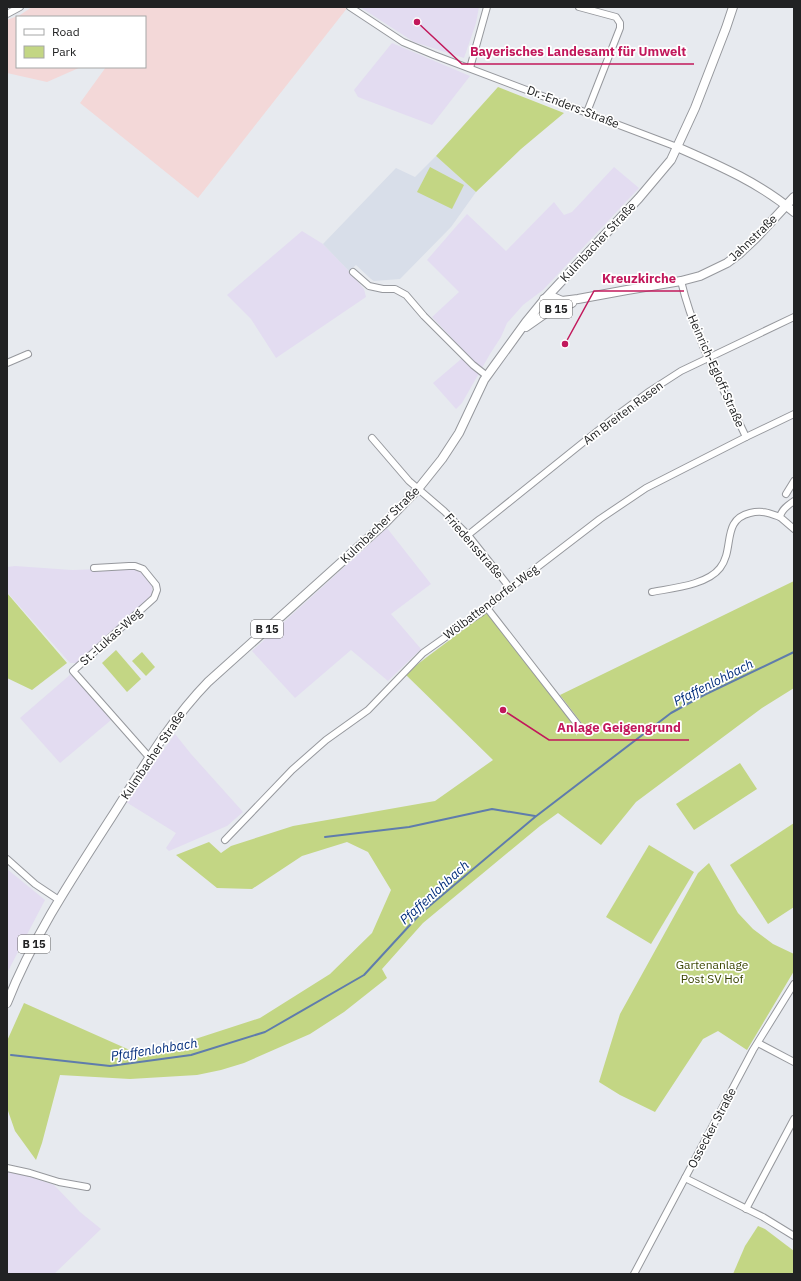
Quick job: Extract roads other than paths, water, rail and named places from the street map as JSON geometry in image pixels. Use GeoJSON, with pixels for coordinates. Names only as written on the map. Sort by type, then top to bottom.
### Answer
{"type":"FeatureCollection","features":[{"type":"Feature","properties":{"kind":"main road","name":"Kulmbacher Straße"},"geometry":{"type":"LineString","coordinates":[[7,1003],[28,957],[59,900],[149,757],[184,708],[208,682],[385,523],[418,489],[442,459],[459,433],[487,376],[517,333],[544,300],[661,172],[670,160],[695,108],[735,7]]}},
{"type":"Feature","properties":{"kind":"main road","name":"Dr.-Enders-Straße"},"geometry":{"type":"LineString","coordinates":[[677,147],[738,174],[764,189],[794,212]]}},
{"type":"Feature","properties":{"kind":"main road","name":"Jahnstraße"},"geometry":{"type":"LineString","coordinates":[[544,300],[549,297],[553,297],[562,301],[569,301],[681,281],[700,276],[727,263],[739,254],[794,197]]}},
{"type":"Feature","properties":{"kind":"main road","name":"B 15"},"geometry":{"type":"LineString","coordinates":[[517,333],[538,317],[553,310],[600,295]]}},
{"type":"Feature","properties":{"kind":"street"},"geometry":{"type":"LineString","coordinates":[[7,14],[20,7]]}},
{"type":"Feature","properties":{"kind":"street","name":"Dr.-Enders-Straße"},"geometry":{"type":"LineString","coordinates":[[350,7],[403,42],[677,147]]}},
{"type":"Feature","properties":{"kind":"street"},"geometry":{"type":"LineString","coordinates":[[470,68],[487,7]]}},
{"type":"Feature","properties":{"kind":"street"},"geometry":{"type":"LineString","coordinates":[[579,7],[616,17],[620,24],[620,28],[587,112]]}},
{"type":"Feature","properties":{"kind":"street"},"geometry":{"type":"LineString","coordinates":[[353,272],[369,286],[383,289],[395,288],[406,295],[424,316],[473,365],[487,376]]}},
{"type":"Feature","properties":{"kind":"street","name":"Heinrich-Egloff-Straße"},"geometry":{"type":"LineString","coordinates":[[681,281],[690,314],[746,437]]}},
{"type":"Feature","properties":{"kind":"street","name":"Am Breiten Rasen"},"geometry":{"type":"LineString","coordinates":[[468,535],[629,406],[670,378],[794,317]]}},
{"type":"Feature","properties":{"kind":"street"},"geometry":{"type":"LineString","coordinates":[[7,363],[28,354]]}},
{"type":"Feature","properties":{"kind":"street","name":"Wölbattendorfer Weg"},"geometry":{"type":"LineString","coordinates":[[225,840],[292,770],[326,740],[368,710],[423,653],[487,608],[510,588],[600,519],[646,488],[794,414]]}},
{"type":"Feature","properties":{"kind":"street","name":"Friedensstraße"},"geometry":{"type":"LineString","coordinates":[[372,438],[409,481],[444,511],[468,535],[510,588]]}},
{"type":"Feature","properties":{"kind":"street"},"geometry":{"type":"LineString","coordinates":[[786,494],[794,481]]}},
{"type":"Feature","properties":{"kind":"street"},"geometry":{"type":"LineString","coordinates":[[780,517],[780,513],[794,501]]}},
{"type":"Feature","properties":{"kind":"street"},"geometry":{"type":"LineString","coordinates":[[652,592],[702,581],[712,575],[720,568],[727,554],[730,532],[733,524],[738,518],[746,514],[768,512],[780,517],[794,529]]}},
{"type":"Feature","properties":{"kind":"street","name":"St.-Lukas-Weg"},"geometry":{"type":"LineString","coordinates":[[94,568],[135,566],[143,569],[156,585],[157,590],[154,598],[73,671],[149,757]]}},
{"type":"Feature","properties":{"kind":"street"},"geometry":{"type":"LineString","coordinates":[[487,608],[578,725]]}},
{"type":"Feature","properties":{"kind":"street"},"geometry":{"type":"LineString","coordinates":[[7,859],[35,884],[59,900]]}},
{"type":"Feature","properties":{"kind":"street","name":"Ossecker Straße"},"geometry":{"type":"LineString","coordinates":[[634,1274],[758,1043],[794,984]]}},
{"type":"Feature","properties":{"kind":"street"},"geometry":{"type":"LineString","coordinates":[[758,1043],[794,1062]]}},
{"type":"Feature","properties":{"kind":"street"},"geometry":{"type":"LineString","coordinates":[[746,1209],[794,1119]]}},
{"type":"Feature","properties":{"kind":"street"},"geometry":{"type":"LineString","coordinates":[[7,1168],[59,1182],[87,1187]]}},
{"type":"Feature","properties":{"kind":"street"},"geometry":{"type":"LineString","coordinates":[[685,1178],[763,1217],[794,1235]]}},
{"type":"Feature","properties":{"kind":"waterway","name":"Pfaffenlohbach"},"geometry":{"type":"LineString","coordinates":[[11,1055],[110,1066],[191,1055],[265,1032],[364,975],[421,913],[535,817],[671,713],[704,695],[794,652]]}},
{"type":"Feature","properties":{"kind":"waterway"},"geometry":{"type":"LineString","coordinates":[[325,837],[409,827],[492,809],[535,816]]}},
{"type":"Feature","properties":{"kind":"place","name":"Bayerisches Landesamt für Umwelt"},"geometry":{"type":"Point","coordinates":[417,22]}},
{"type":"Feature","properties":{"kind":"place","name":"Kreuzkirche"},"geometry":{"type":"Point","coordinates":[565,344]}},
{"type":"Feature","properties":{"kind":"place","name":"Anlage Geigengrund"},"geometry":{"type":"Point","coordinates":[503,710]}},
{"type":"Feature","properties":{"kind":"park label","name":"Gartenanlage Post SV Hof"},"geometry":{"type":"Point","coordinates":[712,972]}}]}
